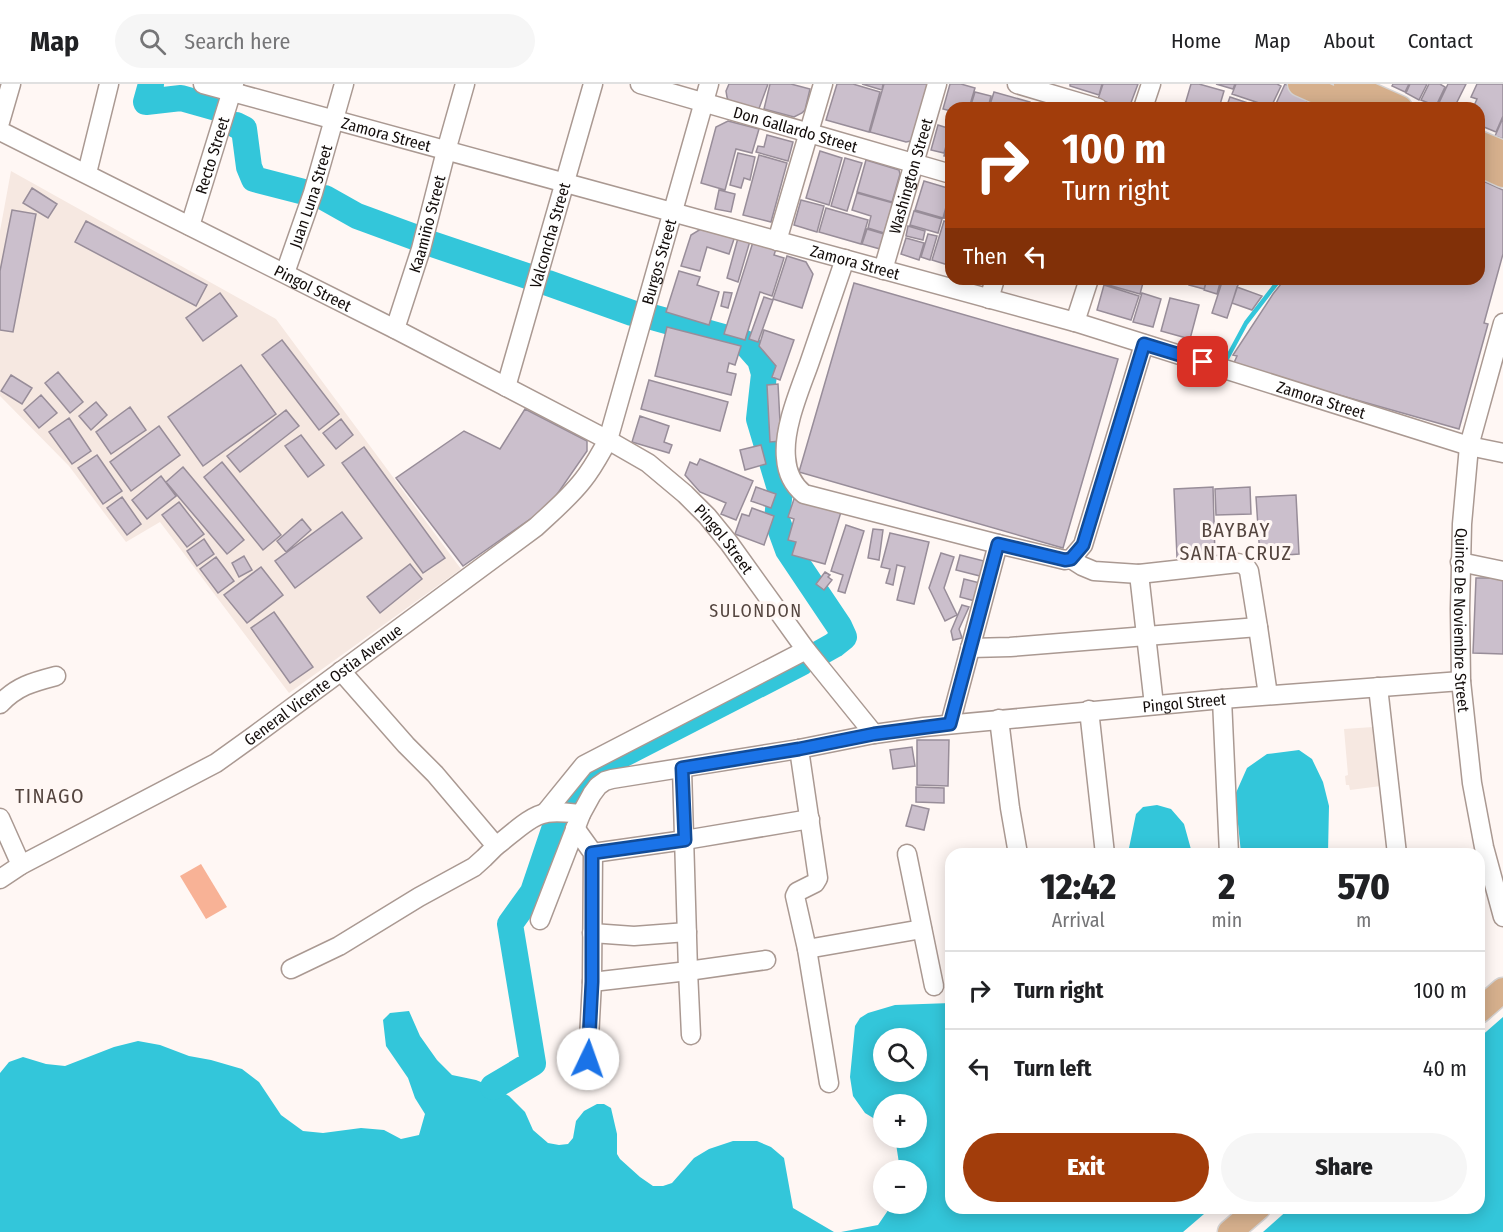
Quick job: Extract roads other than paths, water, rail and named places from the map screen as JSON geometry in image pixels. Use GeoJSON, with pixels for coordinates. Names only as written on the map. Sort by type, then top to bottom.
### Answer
{"type":"FeatureCollection","features":[{"type":"Feature","properties":{"kind":"main road"},"geometry":{"type":"LineString","coordinates":[[1300,84],[1340,102]]}},
{"type":"Feature","properties":{"kind":"main road"},"geometry":{"type":"LineString","coordinates":[[1346,84],[1387,102]]}},
{"type":"Feature","properties":{"kind":"main road"},"geometry":{"type":"LineString","coordinates":[[1485,145],[1503,153]]}},
{"type":"Feature","properties":{"kind":"main road"},"geometry":{"type":"LineString","coordinates":[[1485,167],[1503,175]]}},
{"type":"Feature","properties":{"kind":"main road"},"geometry":{"type":"LineString","coordinates":[[1485,1006],[1503,990]]}},
{"type":"Feature","properties":{"kind":"main road"},"geometry":{"type":"LineString","coordinates":[[1230,1232],[1251,1214]]}},
{"type":"Feature","properties":{"kind":"street"},"geometry":{"type":"LineString","coordinates":[[0,122],[11,84]]}},
{"type":"Feature","properties":{"kind":"street"},"geometry":{"type":"LineString","coordinates":[[87,173],[109,84]]}},
{"type":"Feature","properties":{"kind":"street","name":"Zamora Street"},"geometry":{"type":"LineString","coordinates":[[203,84],[233,88],[333,120],[1075,322],[1469,446],[1503,453]]}},
{"type":"Feature","properties":{"kind":"street","name":"Juan Luna Street"},"geometry":{"type":"LineString","coordinates":[[285,273],[313,193],[344,84]]}},
{"type":"Feature","properties":{"kind":"street","name":"Kaamiño Street"},"geometry":{"type":"LineString","coordinates":[[395,329],[421,249],[465,84]]}},
{"type":"Feature","properties":{"kind":"street","name":"Valconcha Street"},"geometry":{"type":"LineString","coordinates":[[506,387],[593,84]]}},
{"type":"Feature","properties":{"kind":"street","name":"Don Gallardo Street"},"geometry":{"type":"LineString","coordinates":[[640,84],[945,172]]}},
{"type":"Feature","properties":{"kind":"street","name":"Burgos Street"},"geometry":{"type":"LineString","coordinates":[[608,440],[709,84]]}},
{"type":"Feature","properties":{"kind":"street"},"geometry":{"type":"LineString","coordinates":[[777,241],[823,84]]}},
{"type":"Feature","properties":{"kind":"street","name":"Washington Street"},"geometry":{"type":"LineString","coordinates":[[883,270],[937,84]]}},
{"type":"Feature","properties":{"kind":"street"},"geometry":{"type":"LineString","coordinates":[[1017,84],[1075,102]]}},
{"type":"Feature","properties":{"kind":"street"},"geometry":{"type":"LineString","coordinates":[[1145,102],[1151,84]]}},
{"type":"Feature","properties":{"kind":"street","name":"Recto Street"},"geometry":{"type":"LineString","coordinates":[[190,226],[233,88]]}},
{"type":"Feature","properties":{"kind":"street","name":"Pingol Street"},"geometry":{"type":"LineString","coordinates":[[0,131],[395,329],[648,463],[693,501],[729,543],[806,650],[874,734],[1089,710],[1461,681]]}},
{"type":"Feature","properties":{"kind":"street"},"geometry":{"type":"LineString","coordinates":[[845,259],[798,395],[788,432],[786,457],[789,473],[798,489],[804,494],[998,544],[1065,560],[1071,559],[1083,545],[1144,344]]}},
{"type":"Feature","properties":{"kind":"street"},"geometry":{"type":"LineString","coordinates":[[989,299],[993,285]]}},
{"type":"Feature","properties":{"kind":"street"},"geometry":{"type":"LineString","coordinates":[[1075,322],[1087,285]]}},
{"type":"Feature","properties":{"kind":"street","name":"Quince De Noviembre Street"},"geometry":{"type":"LineString","coordinates":[[1484,848],[1474,793],[1461,681],[1460,561],[1469,446],[1503,323]]}},
{"type":"Feature","properties":{"kind":"street","name":"General Vicente Ostia Avenue"},"geometry":{"type":"LineString","coordinates":[[0,879],[216,763],[536,527],[583,480],[608,440]]}},
{"type":"Feature","properties":{"kind":"street"},"geometry":{"type":"LineString","coordinates":[[950,724],[998,544]]}},
{"type":"Feature","properties":{"kind":"street"},"geometry":{"type":"LineString","coordinates":[[1071,559],[1094,571],[1139,574],[1238,563],[1245,565],[1249,571],[1268,695]]}},
{"type":"Feature","properties":{"kind":"street"},"geometry":{"type":"LineString","coordinates":[[1460,561],[1503,571]]}},
{"type":"Feature","properties":{"kind":"street"},"geometry":{"type":"LineString","coordinates":[[1139,574],[1154,705]]}},
{"type":"Feature","properties":{"kind":"street"},"geometry":{"type":"LineString","coordinates":[[970,648],[1010,647],[1258,627]]}},
{"type":"Feature","properties":{"kind":"street"},"geometry":{"type":"LineString","coordinates":[[291,969],[339,946],[419,897],[474,867],[496,846],[535,817],[545,813],[584,765],[806,650]]}},
{"type":"Feature","properties":{"kind":"street"},"geometry":{"type":"LineString","coordinates":[[341,671],[406,745],[435,774],[496,846]]}},
{"type":"Feature","properties":{"kind":"street"},"geometry":{"type":"LineString","coordinates":[[0,704],[18,688],[56,676]]}},
{"type":"Feature","properties":{"kind":"street"},"geometry":{"type":"LineString","coordinates":[[1378,687],[1396,848]]}},
{"type":"Feature","properties":{"kind":"street"},"geometry":{"type":"LineString","coordinates":[[1222,699],[1229,848]]}},
{"type":"Feature","properties":{"kind":"street"},"geometry":{"type":"LineString","coordinates":[[1089,710],[1105,848]]}},
{"type":"Feature","properties":{"kind":"street"},"geometry":{"type":"LineString","coordinates":[[999,719],[1017,848]]}},
{"type":"Feature","properties":{"kind":"street"},"geometry":{"type":"LineString","coordinates":[[540,920],[578,821],[591,794],[605,781],[799,749],[874,734]]}},
{"type":"Feature","properties":{"kind":"street"},"geometry":{"type":"LineString","coordinates":[[799,749],[818,878],[815,883],[797,892],[795,896],[807,949],[829,1083]]}},
{"type":"Feature","properties":{"kind":"street"},"geometry":{"type":"LineString","coordinates":[[682,768],[691,1035]]}},
{"type":"Feature","properties":{"kind":"street"},"geometry":{"type":"LineString","coordinates":[[545,813],[578,821]]}},
{"type":"Feature","properties":{"kind":"street"},"geometry":{"type":"LineString","coordinates":[[0,818],[21,866]]}},
{"type":"Feature","properties":{"kind":"street"},"geometry":{"type":"LineString","coordinates":[[592,853],[810,819]]}},
{"type":"Feature","properties":{"kind":"street"},"geometry":{"type":"LineString","coordinates":[[578,821],[592,853],[592,982],[588,1059]]}},
{"type":"Feature","properties":{"kind":"street","name":"Quince De Noviembre Street"},"geometry":{"type":"LineString","coordinates":[[1485,851],[1503,917]]}},
{"type":"Feature","properties":{"kind":"street"},"geometry":{"type":"LineString","coordinates":[[907,854],[934,987]]}},
{"type":"Feature","properties":{"kind":"street"},"geometry":{"type":"LineString","coordinates":[[807,949],[922,928]]}},
{"type":"Feature","properties":{"kind":"street"},"geometry":{"type":"LineString","coordinates":[[592,933],[634,936],[687,932]]}},
{"type":"Feature","properties":{"kind":"street"},"geometry":{"type":"LineString","coordinates":[[592,982],[766,960]]}},
{"type":"Feature","properties":{"kind":"water"},"geometry":{"type":"Polygon","coordinates":[[[1299,750],[1312,759],[1323,782],[1329,806],[1328,848],[1240,848],[1235,795],[1247,768],[1267,754],[1299,750]]]}},
{"type":"Feature","properties":{"kind":"water"},"geometry":{"type":"Polygon","coordinates":[[[1157,805],[1171,809],[1184,824],[1191,848],[1129,848],[1136,814],[1143,807],[1157,805]]]}},
{"type":"Feature","properties":{"kind":"water"},"geometry":{"type":"Polygon","coordinates":[[[945,1003],[945,1214],[1204,1214],[1183,1232],[841,1232],[878,1225],[886,1214],[927,1214],[927,1160],[898,1160],[897,1148],[927,1148],[927,1094],[873,1094],[873,1118],[865,1113],[853,1096],[850,1077],[855,1026],[860,1018],[868,1013],[895,1005],[945,1003]]]}},
{"type":"Feature","properties":{"kind":"water"},"geometry":{"type":"Polygon","coordinates":[[[409,1011],[420,1036],[437,1060],[452,1075],[476,1080],[509,1096],[525,1112],[533,1130],[548,1143],[568,1144],[573,1138],[576,1121],[584,1111],[597,1104],[604,1104],[611,1108],[617,1134],[617,1154],[620,1159],[653,1186],[663,1186],[672,1183],[694,1158],[709,1149],[733,1141],[757,1141],[771,1147],[784,1158],[793,1208],[834,1232],[0,1232],[0,1073],[9,1062],[23,1057],[46,1064],[65,1066],[114,1047],[138,1041],[160,1045],[189,1056],[242,1069],[259,1082],[281,1115],[303,1131],[323,1133],[361,1128],[384,1130],[401,1139],[419,1135],[425,1114],[415,1098],[408,1078],[386,1046],[383,1020],[390,1013],[409,1011]]]}},
{"type":"Feature","properties":{"kind":"water"},"geometry":{"type":"Polygon","coordinates":[[[1503,1017],[1503,1232],[1263,1232],[1283,1214],[1485,1214],[1485,1033],[1503,1017]]]}},
{"type":"Feature","properties":{"kind":"waterway"},"geometry":{"type":"LineString","coordinates":[[151,84],[146,102],[181,98],[220,109]]}},
{"type":"Feature","properties":{"kind":"waterway"},"geometry":{"type":"LineString","coordinates":[[236,125],[244,129],[249,167],[254,179],[308,193]]}},
{"type":"Feature","properties":{"kind":"waterway"},"geometry":{"type":"LineString","coordinates":[[325,198],[357,216],[417,238]]}},
{"type":"Feature","properties":{"kind":"waterway"},"geometry":{"type":"LineString","coordinates":[[429,243],[530,277]]}},
{"type":"Feature","properties":{"kind":"waterway"},"geometry":{"type":"LineString","coordinates":[[548,283],[632,313]]}},
{"type":"Feature","properties":{"kind":"waterway"},"geometry":{"type":"LineString","coordinates":[[1225,362],[1246,323],[1275,285]]}},
{"type":"Feature","properties":{"kind":"waterway"},"geometry":{"type":"LineString","coordinates":[[652,317],[745,343],[760,360],[764,374],[759,419],[780,489],[777,520],[788,550],[844,637],[818,654]]}},
{"type":"Feature","properties":{"kind":"waterway"},"geometry":{"type":"LineString","coordinates":[[567,803],[572,791],[580,782],[618,757],[801,663]]}},
{"type":"Feature","properties":{"kind":"waterway"},"geometry":{"type":"LineString","coordinates":[[493,1087],[533,1063],[510,924],[533,892],[557,821]]}},
{"type":"Feature","properties":{"kind":"district","name":"BAYBAY SANTA CRUZ"},"geometry":{"type":"Point","coordinates":[1236,542]}},
{"type":"Feature","properties":{"kind":"district","name":"SULONDON"},"geometry":{"type":"Point","coordinates":[756,611]}},
{"type":"Feature","properties":{"kind":"district","name":"TINAGO"},"geometry":{"type":"Point","coordinates":[50,796]}}]}
